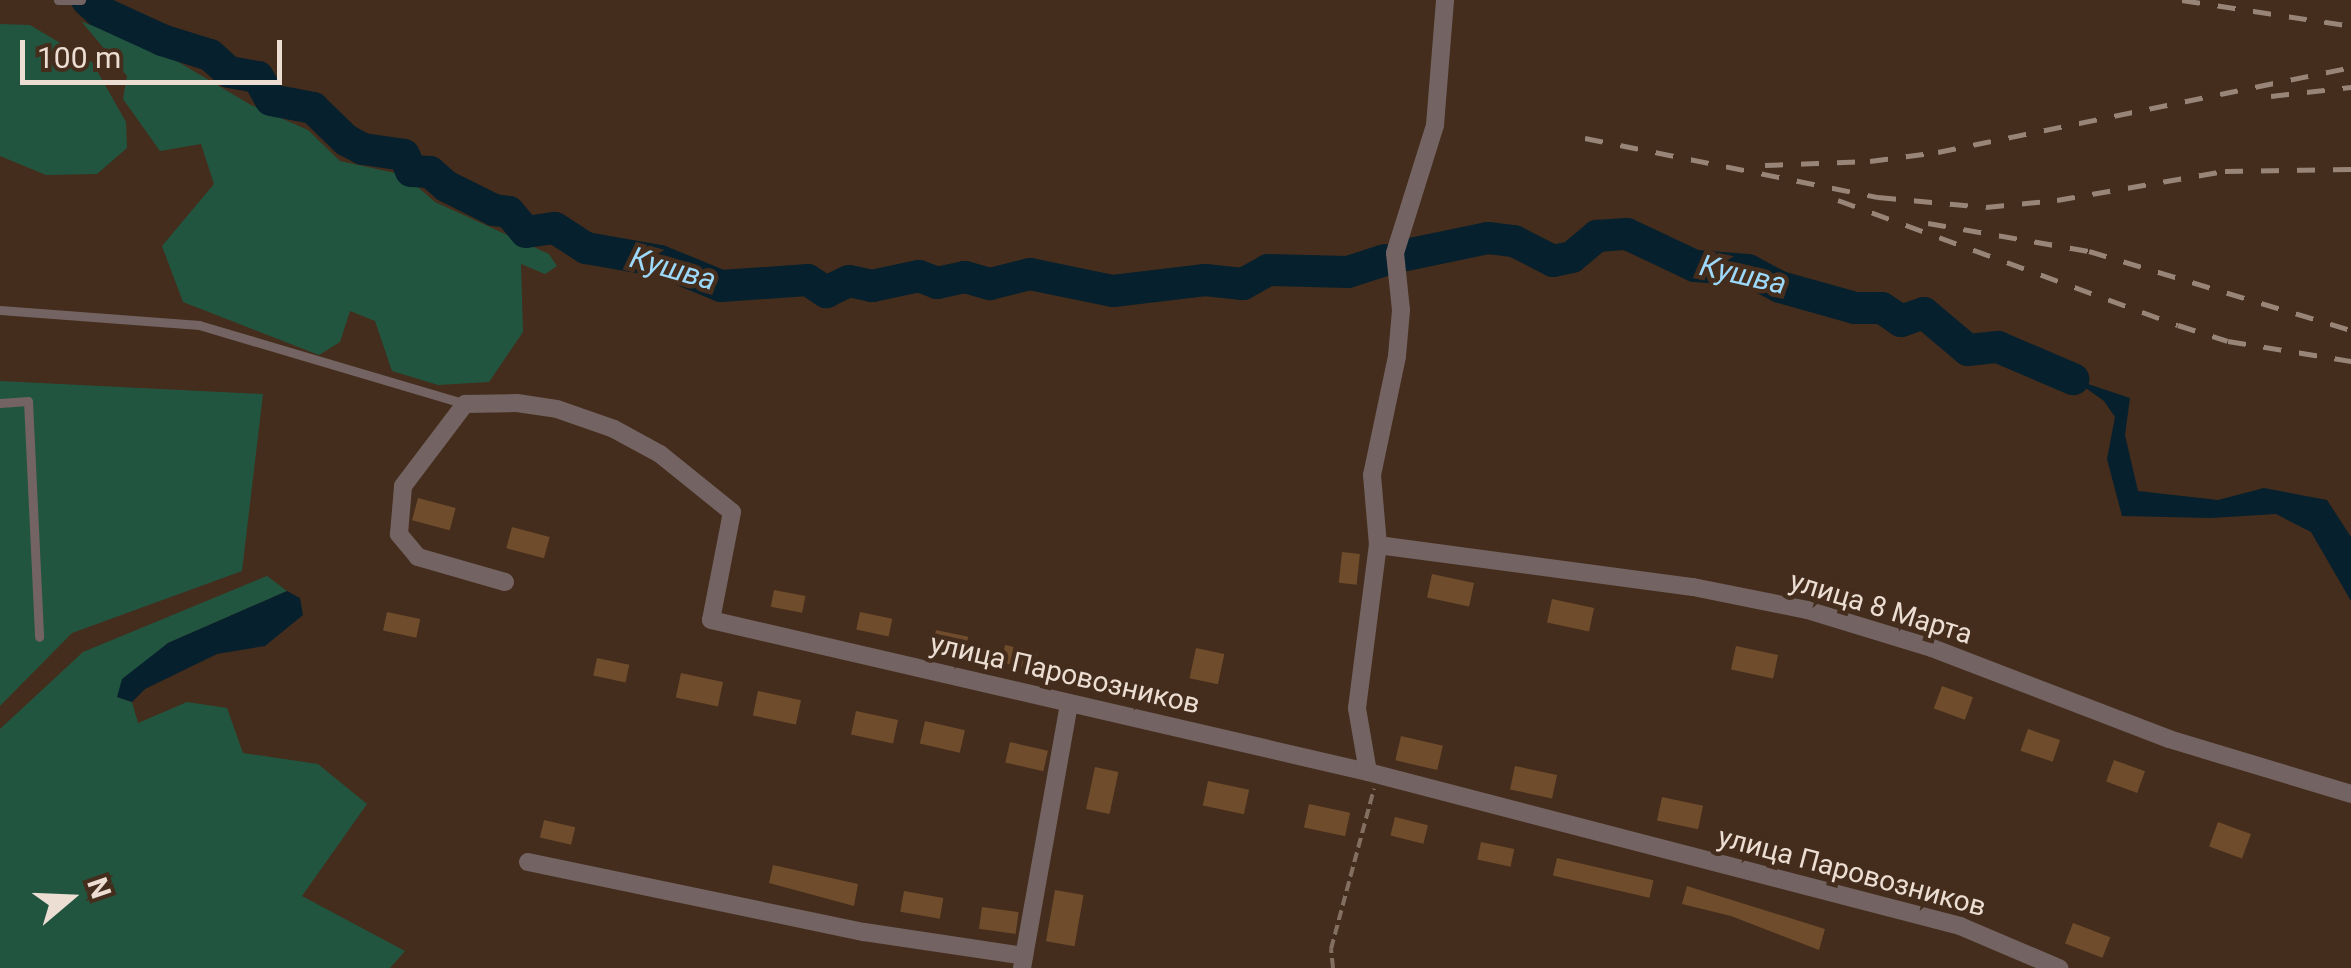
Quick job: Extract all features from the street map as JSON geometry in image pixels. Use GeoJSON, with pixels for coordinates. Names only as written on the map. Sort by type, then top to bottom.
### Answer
{"type":"FeatureCollection","features":[{"type":"Feature","properties":{"kind":"street"},"geometry":{"type":"LineString","coordinates":[[1373,774],[1356,708],[1378,545],[1372,475],[1397,356],[1401,310],[1395,253],[1435,125],[1446,0]]}},
{"type":"Feature","properties":{"kind":"street","name":"улица Паровозников"},"geometry":{"type":"LineString","coordinates":[[464,404],[518,403],[558,409],[614,429],[660,454],[732,512],[711,620],[1373,774],[1960,926],[2059,968]]}},
{"type":"Feature","properties":{"kind":"street"},"geometry":{"type":"LineString","coordinates":[[464,404],[402,486],[399,534],[418,557],[505,582]]}},
{"type":"Feature","properties":{"kind":"street","name":"улица 8 Марта"},"geometry":{"type":"LineString","coordinates":[[1378,545],[1693,587],[1806,610],[1932,648],[2169,740],[2351,794]]}},
{"type":"Feature","properties":{"kind":"street"},"geometry":{"type":"LineString","coordinates":[[528,862],[1023,962],[1069,704]]}},
{"type":"Feature","properties":{"kind":"lane"},"geometry":{"type":"LineString","coordinates":[[58,0],[76,1]]}},
{"type":"Feature","properties":{"kind":"lane"},"geometry":{"type":"LineString","coordinates":[[0,310],[198,325],[464,404]]}},
{"type":"Feature","properties":{"kind":"lane"},"geometry":{"type":"LineString","coordinates":[[0,403],[28,401],[39,637]]}},
{"type":"Feature","properties":{"kind":"path"},"geometry":{"type":"LineString","coordinates":[[1332,968],[1331,948],[1373,774]]}},
{"type":"Feature","properties":{"kind":"green space"},"geometry":{"type":"Polygon","coordinates":[[[104,18],[251,105],[308,130],[340,161],[404,175],[435,202],[549,254],[557,266],[545,274],[521,264],[523,332],[489,382],[438,385],[392,371],[375,321],[350,311],[340,342],[319,355],[183,302],[162,246],[214,184],[201,144],[160,151],[123,99],[127,76],[81,21],[90,25],[104,18]]]}},
{"type":"Feature","properties":{"kind":"green space"},"geometry":{"type":"Polygon","coordinates":[[[0,24],[30,25],[92,62],[126,122],[127,148],[97,174],[46,175],[0,156],[0,24]]]}},
{"type":"Feature","properties":{"kind":"green space"},"geometry":{"type":"Polygon","coordinates":[[[0,381],[263,394],[242,571],[72,633],[0,706],[0,381]]]}},
{"type":"Feature","properties":{"kind":"green space"},"geometry":{"type":"Polygon","coordinates":[[[267,576],[287,591],[168,643],[117,697],[132,702],[138,723],[187,702],[227,708],[243,753],[318,764],[367,804],[302,896],[405,951],[390,968],[0,968],[0,729],[83,652],[267,576]]]}},
{"type":"Feature","properties":{"kind":"water"},"geometry":{"type":"Polygon","coordinates":[[[2073,379],[2130,398],[2125,435],[2138,491],[2218,500],[2264,488],[2327,500],[2351,537],[2351,601],[2311,532],[2276,514],[2211,518],[2122,516],[2107,459],[2115,417],[2104,401],[2073,379]]]}},
{"type":"Feature","properties":{"kind":"water"},"geometry":{"type":"Polygon","coordinates":[[[287,591],[300,598],[303,615],[265,646],[217,654],[145,689],[132,702],[117,697],[122,679],[168,643],[287,591]]]}},
{"type":"Feature","properties":{"kind":"building"},"geometry":{"type":"Polygon","coordinates":[[[418,498],[456,508],[450,530],[412,520],[418,498]]]}},
{"type":"Feature","properties":{"kind":"building"},"geometry":{"type":"Polygon","coordinates":[[[512,527],[550,537],[544,558],[506,548],[512,527]]]}},
{"type":"Feature","properties":{"kind":"building"},"geometry":{"type":"Polygon","coordinates":[[[1342,552],[1360,554],[1357,585],[1339,583],[1342,552]]]}},
{"type":"Feature","properties":{"kind":"building"},"geometry":{"type":"Polygon","coordinates":[[[1432,574],[1474,583],[1469,606],[1427,597],[1432,574]]]}},
{"type":"Feature","properties":{"kind":"building"},"geometry":{"type":"Polygon","coordinates":[[[774,590],[805,596],[802,613],[771,607],[774,590]]]}},
{"type":"Feature","properties":{"kind":"building"},"geometry":{"type":"Polygon","coordinates":[[[1552,599],[1594,608],[1589,631],[1547,622],[1552,599]]]}},
{"type":"Feature","properties":{"kind":"building"},"geometry":{"type":"Polygon","coordinates":[[[387,612],[420,619],[416,638],[383,631],[387,612]]]}},
{"type":"Feature","properties":{"kind":"building"},"geometry":{"type":"Polygon","coordinates":[[[860,612],[892,619],[889,636],[856,630],[860,612]]]}},
{"type":"Feature","properties":{"kind":"building"},"geometry":{"type":"Polygon","coordinates":[[[936,630],[968,637],[965,653],[932,647],[936,630]]]}},
{"type":"Feature","properties":{"kind":"building"},"geometry":{"type":"Polygon","coordinates":[[[1005,645],[1037,652],[1034,669],[1001,663],[1005,645]]]}},
{"type":"Feature","properties":{"kind":"building"},"geometry":{"type":"Polygon","coordinates":[[[1736,646],[1778,655],[1773,678],[1731,669],[1736,646]]]}},
{"type":"Feature","properties":{"kind":"building"},"geometry":{"type":"Polygon","coordinates":[[[1196,648],[1224,654],[1218,684],[1190,678],[1196,648]]]}},
{"type":"Feature","properties":{"kind":"building"},"geometry":{"type":"Polygon","coordinates":[[[597,658],[629,665],[626,682],[593,676],[597,658]]]}},
{"type":"Feature","properties":{"kind":"building"},"geometry":{"type":"Polygon","coordinates":[[[681,673],[723,682],[718,706],[676,697],[681,673]]]}},
{"type":"Feature","properties":{"kind":"building"},"geometry":{"type":"Polygon","coordinates":[[[1942,686],[1973,697],[1965,720],[1934,709],[1942,686]]]}},
{"type":"Feature","properties":{"kind":"building"},"geometry":{"type":"Polygon","coordinates":[[[758,691],[801,700],[796,725],[753,715],[758,691]]]}},
{"type":"Feature","properties":{"kind":"building"},"geometry":{"type":"Polygon","coordinates":[[[856,711],[898,720],[893,743],[851,734],[856,711]]]}},
{"type":"Feature","properties":{"kind":"building"},"geometry":{"type":"Polygon","coordinates":[[[925,721],[965,730],[960,753],[920,743],[925,721]]]}},
{"type":"Feature","properties":{"kind":"building"},"geometry":{"type":"Polygon","coordinates":[[[2028,729],[2060,740],[2053,762],[2021,751],[2028,729]]]}},
{"type":"Feature","properties":{"kind":"building"},"geometry":{"type":"Polygon","coordinates":[[[1401,736],[1443,746],[1437,770],[1395,760],[1401,736]]]}},
{"type":"Feature","properties":{"kind":"building"},"geometry":{"type":"Polygon","coordinates":[[[1010,742],[1048,751],[1043,771],[1005,762],[1010,742]]]}},
{"type":"Feature","properties":{"kind":"building"},"geometry":{"type":"Polygon","coordinates":[[[2114,760],[2145,771],[2137,793],[2106,782],[2114,760]]]}},
{"type":"Feature","properties":{"kind":"building"},"geometry":{"type":"Polygon","coordinates":[[[1515,766],[1557,775],[1552,798],[1510,789],[1515,766]]]}},
{"type":"Feature","properties":{"kind":"building"},"geometry":{"type":"Polygon","coordinates":[[[1095,767],[1118,772],[1110,814],[1086,809],[1095,767]]]}},
{"type":"Feature","properties":{"kind":"building"},"geometry":{"type":"Polygon","coordinates":[[[1208,781],[1249,790],[1244,814],[1203,805],[1208,781]]]}},
{"type":"Feature","properties":{"kind":"building"},"geometry":{"type":"Polygon","coordinates":[[[1662,797],[1703,806],[1698,829],[1657,820],[1662,797]]]}},
{"type":"Feature","properties":{"kind":"building"},"geometry":{"type":"Polygon","coordinates":[[[1309,804],[1350,813],[1345,836],[1304,827],[1309,804]]]}},
{"type":"Feature","properties":{"kind":"building"},"geometry":{"type":"Polygon","coordinates":[[[1395,817],[1428,825],[1423,844],[1390,835],[1395,817]]]}},
{"type":"Feature","properties":{"kind":"building"},"geometry":{"type":"Polygon","coordinates":[[[544,820],[575,827],[571,845],[540,838],[544,820]]]}},
{"type":"Feature","properties":{"kind":"building"},"geometry":{"type":"Polygon","coordinates":[[[2218,822],[2251,834],[2242,858],[2209,846],[2218,822]]]}},
{"type":"Feature","properties":{"kind":"building"},"geometry":{"type":"Polygon","coordinates":[[[1481,842],[1514,849],[1511,867],[1477,860],[1481,842]]]}},
{"type":"Feature","properties":{"kind":"building"},"geometry":{"type":"Polygon","coordinates":[[[1557,858],[1653,880],[1649,898],[1553,876],[1557,858]]]}},
{"type":"Feature","properties":{"kind":"building"},"geometry":{"type":"Polygon","coordinates":[[[773,865],[858,884],[854,906],[769,883],[773,865]]]}},
{"type":"Feature","properties":{"kind":"building"},"geometry":{"type":"Polygon","coordinates":[[[1687,886],[1825,929],[1819,950],[1731,916],[1682,904],[1687,886]]]}},
{"type":"Feature","properties":{"kind":"building"},"geometry":{"type":"Polygon","coordinates":[[[1055,890],[1084,895],[1075,946],[1046,941],[1055,890]]]}},
{"type":"Feature","properties":{"kind":"building"},"geometry":{"type":"Polygon","coordinates":[[[904,891],[943,898],[940,919],[900,912],[904,891]]]}},
{"type":"Feature","properties":{"kind":"building"},"geometry":{"type":"Polygon","coordinates":[[[982,907],[1019,912],[1016,934],[979,929],[982,907]]]}},
{"type":"Feature","properties":{"kind":"building"},"geometry":{"type":"Polygon","coordinates":[[[2073,923],[2110,937],[2102,958],[2065,944],[2073,923]]]}},
{"type":"Feature","properties":{"kind":"waterway","name":"Кушва"},"geometry":{"type":"LineString","coordinates":[[87,0],[99,11],[162,40],[210,55],[229,72],[258,77],[271,100],[313,108],[346,140],[363,149],[404,155],[411,171],[430,172],[446,186],[494,210],[509,212],[526,232],[555,228],[586,248],[660,261],[721,286],[808,280],[826,292],[849,281],[872,286],[919,276],[937,283],[965,277],[990,284],[1030,274],[1113,291],[1205,280],[1243,284],[1268,270],[1348,272],[1385,260]]}},
{"type":"Feature","properties":{"kind":"waterway","name":"Кушва"},"geometry":{"type":"LineString","coordinates":[[1406,255],[1488,238],[1514,241],[1553,261],[1572,257],[1597,236],[1627,234],[1695,266],[1748,270],[1780,287],[1855,308],[1882,308],[1901,321],[1924,313],[1968,350],[1998,347],[2073,379]]}},
{"type":"Feature","properties":{"kind":"railway"},"geometry":{"type":"LineString","coordinates":[[2182,0],[2351,26]]}},
{"type":"Feature","properties":{"kind":"railway"},"geometry":{"type":"LineString","coordinates":[[1765,165],[1870,161],[1938,152],[2351,67]]}},
{"type":"Feature","properties":{"kind":"railway"},"geometry":{"type":"LineString","coordinates":[[2271,96],[2351,87]]}},
{"type":"Feature","properties":{"kind":"railway"},"geometry":{"type":"LineString","coordinates":[[1585,138],[1878,197],[1986,207],[2057,200],[2225,171],[2351,169]]}},
{"type":"Feature","properties":{"kind":"railway"},"geometry":{"type":"LineString","coordinates":[[1838,200],[2228,341],[2351,361]]}},
{"type":"Feature","properties":{"kind":"railway"},"geometry":{"type":"LineString","coordinates":[[1928,223],[2089,251],[2351,330]]}}]}
